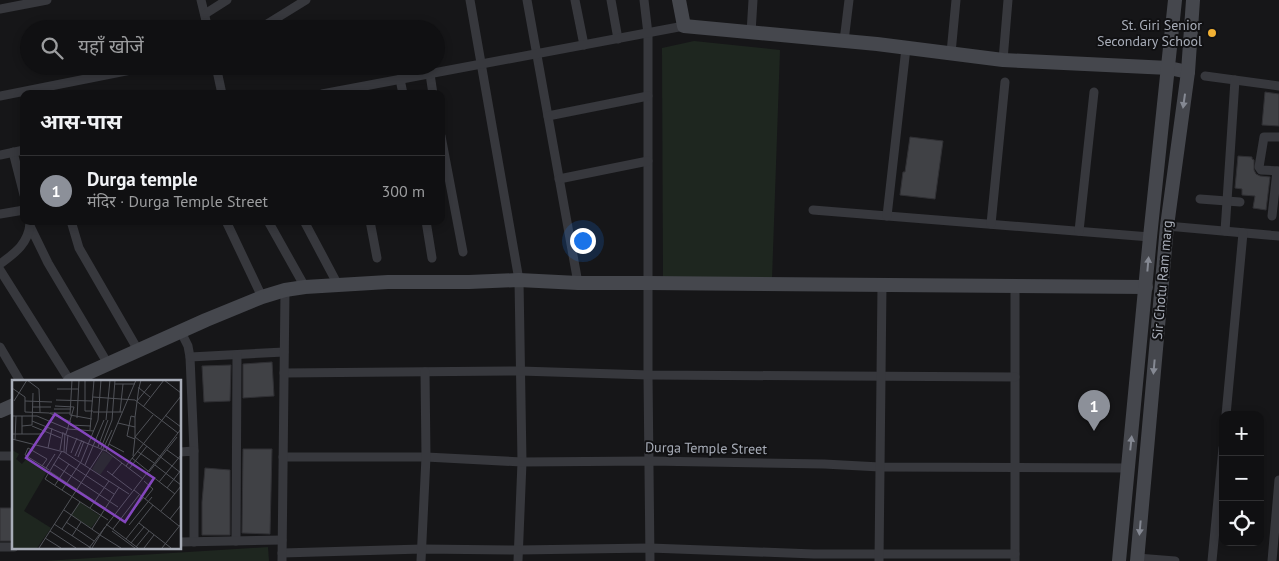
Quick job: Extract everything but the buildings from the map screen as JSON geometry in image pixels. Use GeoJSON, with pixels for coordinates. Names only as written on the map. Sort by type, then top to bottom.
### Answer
{"type":"FeatureCollection","features":[{"type":"Feature","properties":{"kind":"street"},"geometry":{"type":"LineString","coordinates":[[0,9],[47,0]]}},
{"type":"Feature","properties":{"kind":"street"},"geometry":{"type":"LineString","coordinates":[[201,0],[206,20]]}},
{"type":"Feature","properties":{"kind":"street"},"geometry":{"type":"LineString","coordinates":[[205,14],[227,0]]}},
{"type":"Feature","properties":{"kind":"street"},"geometry":{"type":"LineString","coordinates":[[273,20],[306,0]]}},
{"type":"Feature","properties":{"kind":"street"},"geometry":{"type":"LineString","coordinates":[[470,0],[519,280],[522,462],[518,561]]}},
{"type":"Feature","properties":{"kind":"street"},"geometry":{"type":"LineString","coordinates":[[527,0],[578,283]]}},
{"type":"Feature","properties":{"kind":"street"},"geometry":{"type":"LineString","coordinates":[[575,0],[584,45]]}},
{"type":"Feature","properties":{"kind":"street"},"geometry":{"type":"LineString","coordinates":[[611,0],[618,39]]}},
{"type":"Feature","properties":{"kind":"street"},"geometry":{"type":"LineString","coordinates":[[644,0],[648,34],[650,561]]}},
{"type":"Feature","properties":{"kind":"street"},"geometry":{"type":"LineString","coordinates":[[679,0],[684,26]]}},
{"type":"Feature","properties":{"kind":"street"},"geometry":{"type":"LineString","coordinates":[[751,33],[753,0]]}},
{"type":"Feature","properties":{"kind":"street"},"geometry":{"type":"LineString","coordinates":[[844,41],[849,0]]}},
{"type":"Feature","properties":{"kind":"street"},"geometry":{"type":"LineString","coordinates":[[951,54],[956,0]]}},
{"type":"Feature","properties":{"kind":"street"},"geometry":{"type":"LineString","coordinates":[[1002,60],[1008,0]]}},
{"type":"Feature","properties":{"kind":"street","name":"Sir Chotu Ram marg"},"geometry":{"type":"LineString","coordinates":[[1120,561],[1150,237],[1175,0]]}},
{"type":"Feature","properties":{"kind":"street","name":"Sir Chotu Ram marg"},"geometry":{"type":"LineString","coordinates":[[1137,560],[1167,226],[1188,72],[1193,0]]}},
{"type":"Feature","properties":{"kind":"street"},"geometry":{"type":"LineString","coordinates":[[445,71],[684,26],[844,41],[1002,60],[1169,68],[1188,72]]}},
{"type":"Feature","properties":{"kind":"street"},"geometry":{"type":"LineString","coordinates":[[887,216],[906,48]]}},
{"type":"Feature","properties":{"kind":"street"},"geometry":{"type":"LineString","coordinates":[[30,90],[106,75]]}},
{"type":"Feature","properties":{"kind":"street"},"geometry":{"type":"LineString","coordinates":[[218,75],[221,90]]}},
{"type":"Feature","properties":{"kind":"street"},"geometry":{"type":"LineString","coordinates":[[353,90],[424,75]]}},
{"type":"Feature","properties":{"kind":"street"},"geometry":{"type":"LineString","coordinates":[[430,75],[432,90]]}},
{"type":"Feature","properties":{"kind":"street"},"geometry":{"type":"LineString","coordinates":[[1205,76],[1279,86]]}},
{"type":"Feature","properties":{"kind":"street"},"geometry":{"type":"LineString","coordinates":[[400,79],[402,90]]}},
{"type":"Feature","properties":{"kind":"street"},"geometry":{"type":"LineString","coordinates":[[1225,231],[1235,80]]}},
{"type":"Feature","properties":{"kind":"street"},"geometry":{"type":"LineString","coordinates":[[991,224],[1005,82]]}},
{"type":"Feature","properties":{"kind":"street"},"geometry":{"type":"LineString","coordinates":[[0,96],[20,92]]}},
{"type":"Feature","properties":{"kind":"street"},"geometry":{"type":"LineString","coordinates":[[1079,231],[1094,92]]}},
{"type":"Feature","properties":{"kind":"street"},"geometry":{"type":"LineString","coordinates":[[548,116],[648,96]]}},
{"type":"Feature","properties":{"kind":"street"},"geometry":{"type":"LineString","coordinates":[[1272,216],[1278,171],[1261,170],[1260,167],[1263,138],[1265,136],[1279,137]]}},
{"type":"Feature","properties":{"kind":"street"},"geometry":{"type":"LineString","coordinates":[[0,155],[20,151]]}},
{"type":"Feature","properties":{"kind":"street"},"geometry":{"type":"LineString","coordinates":[[13,152],[20,179]]}},
{"type":"Feature","properties":{"kind":"street"},"geometry":{"type":"LineString","coordinates":[[445,157],[463,252]]}},
{"type":"Feature","properties":{"kind":"street"},"geometry":{"type":"LineString","coordinates":[[559,179],[648,161]]}},
{"type":"Feature","properties":{"kind":"street"},"geometry":{"type":"LineString","coordinates":[[1200,199],[1240,202]]}},
{"type":"Feature","properties":{"kind":"street"},"geometry":{"type":"LineString","coordinates":[[814,210],[1150,237]]}},
{"type":"Feature","properties":{"kind":"street"},"geometry":{"type":"LineString","coordinates":[[0,214],[20,211]]}},
{"type":"Feature","properties":{"kind":"street"},"geometry":{"type":"LineString","coordinates":[[0,264],[14,254],[28,238],[30,225]]}},
{"type":"Feature","properties":{"kind":"street"},"geometry":{"type":"LineString","coordinates":[[31,225],[48,263],[108,364]]}},
{"type":"Feature","properties":{"kind":"street"},"geometry":{"type":"LineString","coordinates":[[72,225],[79,248],[138,350]]}},
{"type":"Feature","properties":{"kind":"street"},"geometry":{"type":"LineString","coordinates":[[228,225],[262,296]]}},
{"type":"Feature","properties":{"kind":"street"},"geometry":{"type":"LineString","coordinates":[[270,225],[305,286]]}},
{"type":"Feature","properties":{"kind":"street"},"geometry":{"type":"LineString","coordinates":[[306,225],[338,285]]}},
{"type":"Feature","properties":{"kind":"street"},"geometry":{"type":"LineString","coordinates":[[371,225],[377,258]]}},
{"type":"Feature","properties":{"kind":"street"},"geometry":{"type":"LineString","coordinates":[[427,225],[432,258]]}},
{"type":"Feature","properties":{"kind":"street"},"geometry":{"type":"LineString","coordinates":[[1167,226],[1279,236]]}},
{"type":"Feature","properties":{"kind":"street"},"geometry":{"type":"LineString","coordinates":[[1226,411],[1242,232]]}},
{"type":"Feature","properties":{"kind":"street"},"geometry":{"type":"LineString","coordinates":[[0,270],[69,380]]}},
{"type":"Feature","properties":{"kind":"street"},"geometry":{"type":"LineString","coordinates":[[72,380],[262,296],[305,286],[388,282],[519,280],[578,283],[1146,287]]}},
{"type":"Feature","properties":{"kind":"street"},"geometry":{"type":"LineString","coordinates":[[879,558],[882,285]]}},
{"type":"Feature","properties":{"kind":"street"},"geometry":{"type":"LineString","coordinates":[[285,290],[282,557],[422,548],[519,550],[650,548],[879,558],[1015,558],[1014,286]]}},
{"type":"Feature","properties":{"kind":"street"},"geometry":{"type":"LineString","coordinates":[[181,332],[188,346],[190,357],[194,451],[194,542]]}},
{"type":"Feature","properties":{"kind":"street"},"geometry":{"type":"LineString","coordinates":[[0,347],[19,380]]}},
{"type":"Feature","properties":{"kind":"street"},"geometry":{"type":"LineString","coordinates":[[190,357],[284,352]]}},
{"type":"Feature","properties":{"kind":"street"},"geometry":{"type":"LineString","coordinates":[[236,541],[237,355]]}},
{"type":"Feature","properties":{"kind":"street"},"geometry":{"type":"LineString","coordinates":[[284,373],[520,371],[648,375],[1015,377]]}},
{"type":"Feature","properties":{"kind":"street"},"geometry":{"type":"LineString","coordinates":[[421,561],[426,457],[425,372]]}},
{"type":"Feature","properties":{"kind":"street"},"geometry":{"type":"LineString","coordinates":[[0,412],[12,406]]}},
{"type":"Feature","properties":{"kind":"street"},"geometry":{"type":"LineString","coordinates":[[181,452],[194,451]]}},
{"type":"Feature","properties":{"kind":"street"},"geometry":{"type":"LineString","coordinates":[[1212,561],[1222,456]]}},
{"type":"Feature","properties":{"kind":"street","name":"Durga Temple Street"},"geometry":{"type":"LineString","coordinates":[[283,457],[426,457],[522,462],[650,461],[824,464],[880,467],[1128,468]]}},
{"type":"Feature","properties":{"kind":"street"},"geometry":{"type":"LineString","coordinates":[[1272,561],[1279,480]]}},
{"type":"Feature","properties":{"kind":"street"},"geometry":{"type":"LineString","coordinates":[[181,542],[282,540]]}},
{"type":"Feature","properties":{"kind":"street"},"geometry":{"type":"LineString","coordinates":[[1137,560],[1174,561]]}},
{"type":"Feature","properties":{"kind":"shaded area"},"geometry":{"type":"Polygon","coordinates":[[[694,41],[780,50],[772,279],[663,277],[662,48],[694,41]]]}},
{"type":"Feature","properties":{"kind":"shaded area"},"geometry":{"type":"Polygon","coordinates":[[[268,547],[269,561],[44,561],[268,547]]]}},
{"type":"Feature","properties":{"kind":"place","name":"St. Giri Senior Secondary School"},"geometry":{"type":"Point","coordinates":[1212,33]}},
{"type":"Feature","properties":{"kind":"place","name":"Durga temple"},"geometry":{"type":"Point","coordinates":[1094,431]}}]}
